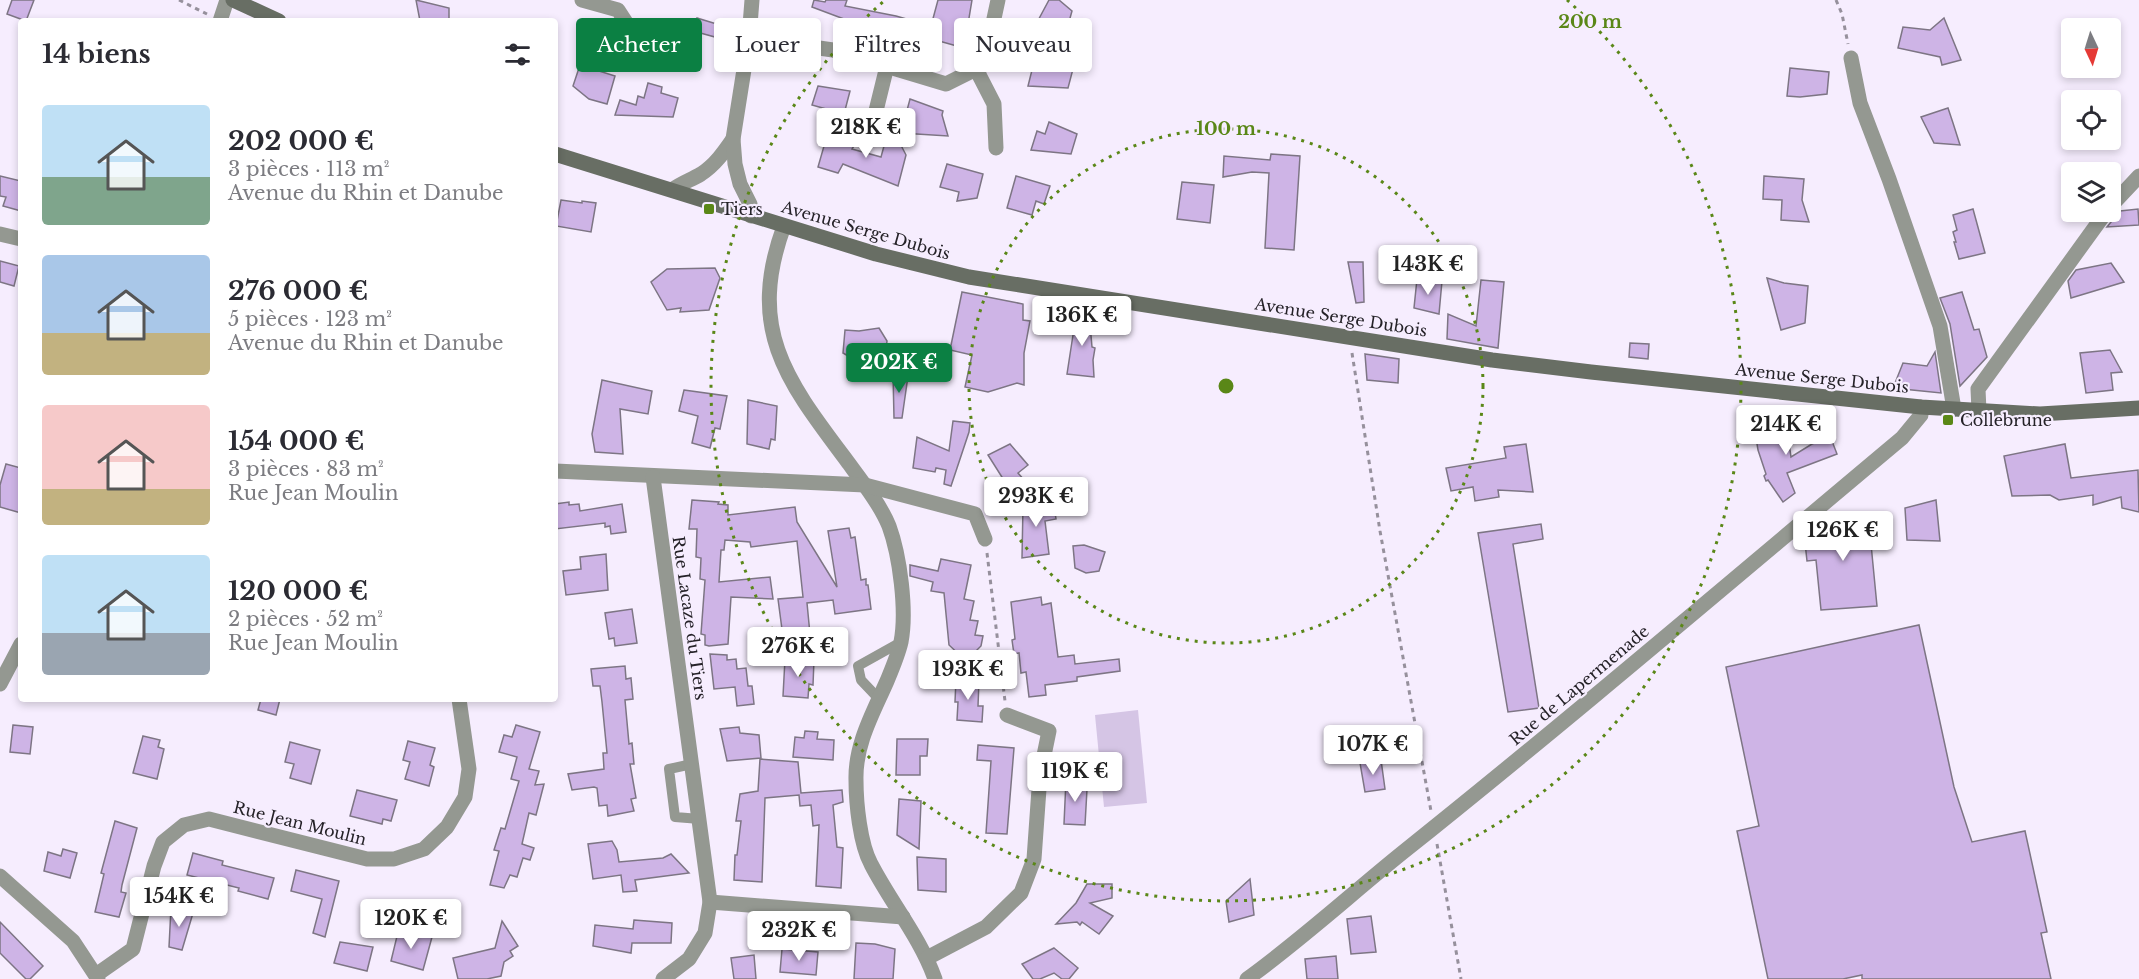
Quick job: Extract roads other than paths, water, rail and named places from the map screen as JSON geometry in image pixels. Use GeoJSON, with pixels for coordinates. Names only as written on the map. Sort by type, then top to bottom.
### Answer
{"type":"FeatureCollection","features":[{"type":"Feature","properties":{"kind":"street"},"geometry":{"type":"LineString","coordinates":[[218,18],[227,0]]}},
{"type":"Feature","properties":{"kind":"street"},"geometry":{"type":"LineString","coordinates":[[233,0],[272,18]]}},
{"type":"Feature","properties":{"kind":"street"},"geometry":{"type":"LineString","coordinates":[[582,0],[618,10],[623,18]]}},
{"type":"Feature","properties":{"kind":"street"},"geometry":{"type":"LineString","coordinates":[[751,18],[752,0]]}},
{"type":"Feature","properties":{"kind":"street"},"geometry":{"type":"LineString","coordinates":[[994,18],[998,0]]}},
{"type":"Feature","properties":{"kind":"street"},"geometry":{"type":"LineString","coordinates":[[1851,58],[1860,103],[1940,326],[1954,409]]}},
{"type":"Feature","properties":{"kind":"street"},"geometry":{"type":"LineString","coordinates":[[744,72],[733,139],[735,164],[740,184],[750,204],[751,216]]}},
{"type":"Feature","properties":{"kind":"street"},"geometry":{"type":"LineString","coordinates":[[873,123],[886,72]]}},
{"type":"Feature","properties":{"kind":"street"},"geometry":{"type":"LineString","coordinates":[[907,72],[946,84],[970,72]]}},
{"type":"Feature","properties":{"kind":"street"},"geometry":{"type":"LineString","coordinates":[[978,72],[994,105],[996,148]]}},
{"type":"Feature","properties":{"kind":"street"},"geometry":{"type":"LineString","coordinates":[[672,190],[713,165],[733,139]]}},
{"type":"Feature","properties":{"kind":"street","name":"Avenue Serge Dubois"},"geometry":{"type":"LineString","coordinates":[[558,155],[876,254],[969,277],[1491,360],[1558,368],[1921,407],[1979,411],[2040,414],[2139,408]]}},
{"type":"Feature","properties":{"kind":"street"},"geometry":{"type":"LineString","coordinates":[[2121,195],[2139,176]]}},
{"type":"Feature","properties":{"kind":"street"},"geometry":{"type":"LineString","coordinates":[[1979,411],[1978,389],[2099,222]]}},
{"type":"Feature","properties":{"kind":"street"},"geometry":{"type":"LineString","coordinates":[[784,226],[769,280],[770,316],[774,342],[783,369],[803,403],[865,485],[889,525],[899,567],[902,604],[901,642],[860,741],[855,777],[858,816],[870,862],[927,958],[935,979]]}},
{"type":"Feature","properties":{"kind":"street"},"geometry":{"type":"LineString","coordinates":[[0,234],[18,238]]}},
{"type":"Feature","properties":{"kind":"street","name":"Rue de Lapermenade"},"geometry":{"type":"LineString","coordinates":[[1247,979],[1284,952],[1902,438],[1921,415],[1921,407]]}},
{"type":"Feature","properties":{"kind":"street"},"geometry":{"type":"LineString","coordinates":[[558,471],[865,485],[975,514],[985,539]]}},
{"type":"Feature","properties":{"kind":"street","name":"Rue Lacaze du Tiers"},"geometry":{"type":"LineString","coordinates":[[653,477],[710,902],[705,933],[689,959],[663,979]]}},
{"type":"Feature","properties":{"kind":"street"},"geometry":{"type":"LineString","coordinates":[[0,684],[18,650]]}},
{"type":"Feature","properties":{"kind":"street","name":"Rue Jean Moulin"},"geometry":{"type":"LineString","coordinates":[[97,977],[133,949],[154,866],[163,842],[184,825],[208,819],[367,858],[394,860],[424,849],[447,827],[465,797],[469,768],[459,702]]}},
{"type":"Feature","properties":{"kind":"street"},"geometry":{"type":"LineString","coordinates":[[927,958],[986,927],[1021,893],[1034,859],[1040,775],[1048,731],[1007,714]]}},
{"type":"Feature","properties":{"kind":"street"},"geometry":{"type":"LineString","coordinates":[[0,876],[73,941],[97,977]]}},
{"type":"Feature","properties":{"kind":"street"},"geometry":{"type":"LineString","coordinates":[[710,902],[903,917]]}},
{"type":"Feature","properties":{"kind":"lane"},"geometry":{"type":"LineString","coordinates":[[879,699],[861,680],[858,666],[901,642]]}},
{"type":"Feature","properties":{"kind":"lane"},"geometry":{"type":"LineString","coordinates":[[692,764],[669,769],[675,817],[700,819]]}},
{"type":"Feature","properties":{"kind":"place","name":"Tiers"},"geometry":{"type":"Point","coordinates":[709,209]}},
{"type":"Feature","properties":{"kind":"place","name":"Collebrune"},"geometry":{"type":"Point","coordinates":[1948,420]}}]}
